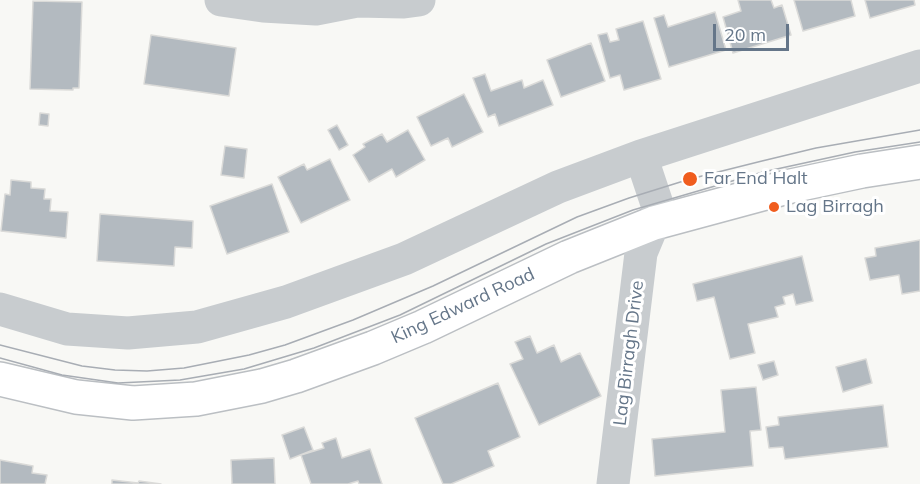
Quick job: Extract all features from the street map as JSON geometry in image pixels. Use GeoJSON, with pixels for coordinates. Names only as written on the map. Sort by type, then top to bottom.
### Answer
{"type":"FeatureCollection","features":[{"type":"Feature","properties":{"kind":"main road","name":"King Edward Road"},"geometry":{"type":"LineString","coordinates":[[0,379],[75,397],[133,403],[196,399],[262,386],[373,348],[423,327],[569,257],[654,223],[791,186],[920,162]]}},
{"type":"Feature","properties":{"kind":"street"},"geometry":{"type":"LineString","coordinates":[[221,0],[262,6],[316,9],[357,1],[419,0]]}},
{"type":"Feature","properties":{"kind":"street"},"geometry":{"type":"LineString","coordinates":[[0,309],[67,328],[128,333],[197,327],[286,302],[404,259],[558,187],[641,156],[920,66]]}},
{"type":"Feature","properties":{"kind":"street"},"geometry":{"type":"LineString","coordinates":[[641,156],[659,210],[654,223]]}},
{"type":"Feature","properties":{"kind":"street","name":"Lag Birragh Drive"},"geometry":{"type":"LineString","coordinates":[[613,484],[641,254],[654,223]]}},
{"type":"Feature","properties":{"kind":"building"},"geometry":{"type":"Polygon","coordinates":[[[738,0],[771,0],[774,8],[782,5],[791,35],[733,53],[723,17],[741,11],[738,0]]]}},
{"type":"Feature","properties":{"kind":"building"},"geometry":{"type":"Polygon","coordinates":[[[794,0],[851,0],[855,16],[803,31],[794,0]]]}},
{"type":"Feature","properties":{"kind":"building"},"geometry":{"type":"Polygon","coordinates":[[[865,0],[914,0],[915,5],[870,18],[865,0]]]}},
{"type":"Feature","properties":{"kind":"building"},"geometry":{"type":"Polygon","coordinates":[[[33,1],[82,2],[79,88],[73,88],[73,90],[30,89],[33,1]]]}},
{"type":"Feature","properties":{"kind":"building"},"geometry":{"type":"Polygon","coordinates":[[[715,12],[726,50],[669,67],[654,18],[664,15],[668,27],[715,12]]]}},
{"type":"Feature","properties":{"kind":"building"},"geometry":{"type":"Polygon","coordinates":[[[643,21],[661,79],[624,90],[620,75],[610,78],[598,35],[607,33],[610,42],[619,40],[616,29],[643,21]]]}},
{"type":"Feature","properties":{"kind":"building"},"geometry":{"type":"Polygon","coordinates":[[[151,35],[236,48],[229,96],[144,84],[151,35]]]}},
{"type":"Feature","properties":{"kind":"building"},"geometry":{"type":"Polygon","coordinates":[[[591,43],[605,81],[561,97],[547,60],[591,43]]]}},
{"type":"Feature","properties":{"kind":"building"},"geometry":{"type":"Polygon","coordinates":[[[485,74],[491,91],[522,80],[524,88],[543,80],[553,105],[499,126],[495,114],[488,117],[473,78],[485,74]]]}},
{"type":"Feature","properties":{"kind":"building"},"geometry":{"type":"Polygon","coordinates":[[[464,94],[483,132],[452,147],[448,138],[431,146],[417,117],[464,94]]]}},
{"type":"Feature","properties":{"kind":"building"},"geometry":{"type":"Polygon","coordinates":[[[40,113],[49,114],[48,126],[39,125],[40,113]]]}},
{"type":"Feature","properties":{"kind":"building"},"geometry":{"type":"Polygon","coordinates":[[[337,125],[348,145],[339,150],[328,130],[337,125]]]}},
{"type":"Feature","properties":{"kind":"building"},"geometry":{"type":"Polygon","coordinates":[[[408,130],[425,160],[396,177],[392,169],[369,182],[353,155],[365,147],[363,144],[382,134],[387,142],[408,130]]]}},
{"type":"Feature","properties":{"kind":"building"},"geometry":{"type":"Polygon","coordinates":[[[225,146],[247,149],[244,178],[221,175],[225,146]]]}},
{"type":"Feature","properties":{"kind":"building"},"geometry":{"type":"Polygon","coordinates":[[[330,159],[350,200],[301,223],[278,177],[304,164],[307,170],[330,159]]]}},
{"type":"Feature","properties":{"kind":"building"},"geometry":{"type":"Polygon","coordinates":[[[11,180],[31,182],[31,188],[45,189],[44,199],[51,199],[50,211],[68,212],[66,238],[1,231],[5,194],[10,195],[11,180]]]}},
{"type":"Feature","properties":{"kind":"building"},"geometry":{"type":"Polygon","coordinates":[[[272,184],[289,232],[227,254],[210,206],[272,184]]]}},
{"type":"Feature","properties":{"kind":"building"},"geometry":{"type":"Polygon","coordinates":[[[100,214],[193,221],[192,248],[175,247],[174,266],[97,261],[100,214]]]}},
{"type":"Feature","properties":{"kind":"building"},"geometry":{"type":"Polygon","coordinates":[[[920,240],[920,291],[902,294],[899,275],[870,280],[865,258],[876,256],[875,248],[920,240]]]}},
{"type":"Feature","properties":{"kind":"building"},"geometry":{"type":"Polygon","coordinates":[[[802,256],[813,301],[796,305],[793,294],[783,297],[785,304],[775,307],[778,317],[748,324],[755,353],[730,359],[714,297],[697,301],[693,284],[802,256]]]}},
{"type":"Feature","properties":{"kind":"building"},"geometry":{"type":"Polygon","coordinates":[[[530,336],[537,353],[554,345],[561,362],[580,353],[601,396],[539,425],[510,364],[523,359],[515,342],[530,336]]]}},
{"type":"Feature","properties":{"kind":"building"},"geometry":{"type":"Polygon","coordinates":[[[866,359],[872,383],[843,392],[836,367],[866,359]]]}},
{"type":"Feature","properties":{"kind":"building"},"geometry":{"type":"Polygon","coordinates":[[[774,361],[778,375],[763,380],[758,365],[774,361]]]}},
{"type":"Feature","properties":{"kind":"building"},"geometry":{"type":"Polygon","coordinates":[[[498,383],[520,437],[488,451],[494,466],[451,484],[443,484],[415,418],[498,383]]]}},
{"type":"Feature","properties":{"kind":"building"},"geometry":{"type":"Polygon","coordinates":[[[756,387],[761,430],[750,431],[753,466],[655,476],[652,439],[725,432],[721,390],[756,387]]]}},
{"type":"Feature","properties":{"kind":"building"},"geometry":{"type":"Polygon","coordinates":[[[883,405],[888,447],[785,459],[783,447],[769,448],[766,427],[779,425],[778,417],[883,405]]]}},
{"type":"Feature","properties":{"kind":"building"},"geometry":{"type":"Polygon","coordinates":[[[304,427],[313,450],[290,459],[282,435],[304,427]]]}},
{"type":"Feature","properties":{"kind":"building"},"geometry":{"type":"Polygon","coordinates":[[[336,438],[342,458],[370,449],[382,484],[359,484],[358,481],[348,484],[311,484],[301,455],[324,448],[322,443],[336,438]]]}},
{"type":"Feature","properties":{"kind":"building"},"geometry":{"type":"Polygon","coordinates":[[[274,458],[275,484],[232,484],[231,460],[274,458]]]}},
{"type":"Feature","properties":{"kind":"building"},"geometry":{"type":"Polygon","coordinates":[[[0,460],[33,466],[32,473],[47,475],[45,484],[0,484],[0,460]]]}},
{"type":"Feature","properties":{"kind":"building"},"geometry":{"type":"Polygon","coordinates":[[[112,480],[138,483],[139,481],[161,484],[112,484],[112,480]]]}},
{"type":"Feature","properties":{"kind":"tram line"},"geometry":{"type":"LineString","coordinates":[[0,345],[82,366],[115,370],[147,371],[184,368],[249,355],[285,345],[353,320],[433,286],[577,217],[629,198],[690,179],[816,148],[920,130]]}},
{"type":"Feature","properties":{"kind":"tram line"},"geometry":{"type":"LineString","coordinates":[[0,358],[62,375],[118,383],[180,380],[244,369],[314,348],[400,315],[546,244],[633,210],[763,172],[855,152],[920,142]]}},
{"type":"Feature","properties":{"kind":"place","name":"Far End Halt"},"geometry":{"type":"Point","coordinates":[690,179]}},
{"type":"Feature","properties":{"kind":"place","name":"Lag Birragh"},"geometry":{"type":"Point","coordinates":[774,207]}}]}
